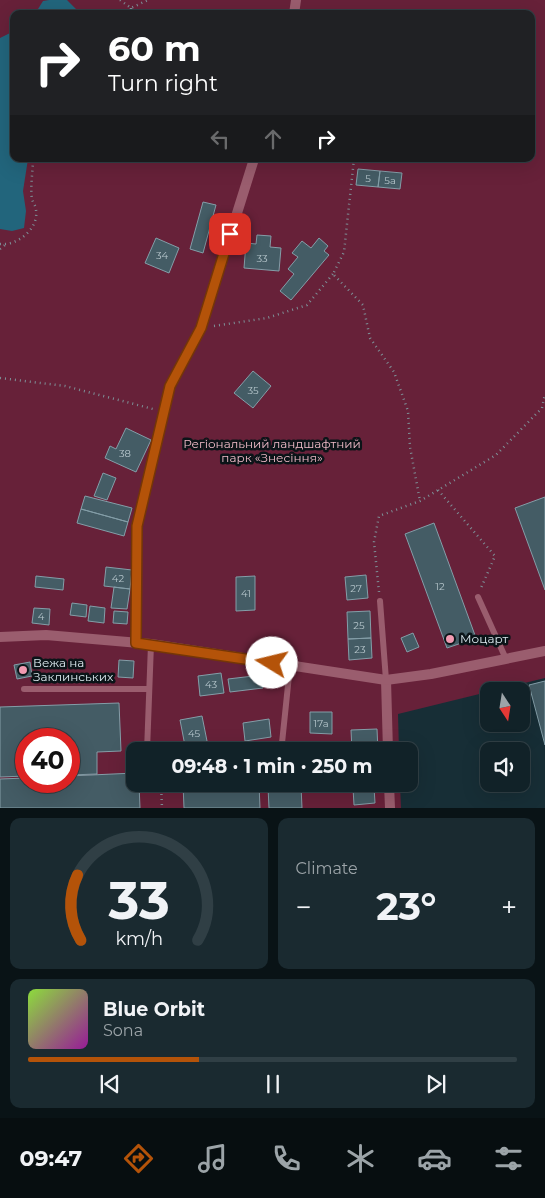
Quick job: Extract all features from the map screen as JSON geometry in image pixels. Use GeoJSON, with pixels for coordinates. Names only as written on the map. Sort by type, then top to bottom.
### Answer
{"type":"FeatureCollection","features":[{"type":"Feature","properties":{"kind":"street"},"geometry":{"type":"LineString","coordinates":[[136,643],[137,526],[170,386],[201,328],[253,162]]}},
{"type":"Feature","properties":{"kind":"street"},"geometry":{"type":"LineString","coordinates":[[0,637],[46,635],[151,644],[386,680],[430,674],[545,652]]}},
{"type":"Feature","properties":{"kind":"street"},"geometry":{"type":"LineString","coordinates":[[386,680],[388,742]]}},
{"type":"Feature","properties":{"kind":"street"},"geometry":{"type":"LineString","coordinates":[[390,792],[390,808]]}},
{"type":"Feature","properties":{"kind":"lane"},"geometry":{"type":"LineString","coordinates":[[478,597],[506,659]]}},
{"type":"Feature","properties":{"kind":"lane"},"geometry":{"type":"LineString","coordinates":[[380,601],[386,680]]}},
{"type":"Feature","properties":{"kind":"lane"},"geometry":{"type":"LineString","coordinates":[[147,742],[151,644]]}},
{"type":"Feature","properties":{"kind":"lane"},"geometry":{"type":"LineString","coordinates":[[282,742],[290,666]]}},
{"type":"Feature","properties":{"kind":"lane"},"geometry":{"type":"LineString","coordinates":[[24,688],[149,690]]}},
{"type":"Feature","properties":{"kind":"path"},"geometry":{"type":"LineString","coordinates":[[120,0],[131,8],[148,0]]}},
{"type":"Feature","properties":{"kind":"path"},"geometry":{"type":"LineString","coordinates":[[0,249],[23,237],[33,226],[37,211],[32,198],[33,162]]}},
{"type":"Feature","properties":{"kind":"path"},"geometry":{"type":"LineString","coordinates":[[201,328],[268,318],[306,305],[333,274],[344,252],[354,162]]}},
{"type":"Feature","properties":{"kind":"path"},"geometry":{"type":"LineString","coordinates":[[0,244],[7,245]]}},
{"type":"Feature","properties":{"kind":"path"},"geometry":{"type":"LineString","coordinates":[[333,274],[363,305],[370,338],[394,372],[408,411],[410,447],[420,500]]}},
{"type":"Feature","properties":{"kind":"path"},"geometry":{"type":"LineString","coordinates":[[0,378],[65,386],[164,412]]}},
{"type":"Feature","properties":{"kind":"path"},"geometry":{"type":"LineString","coordinates":[[380,601],[374,542],[380,516],[420,500],[496,455],[542,408],[545,394]]}},
{"type":"Feature","properties":{"kind":"path"},"geometry":{"type":"LineString","coordinates":[[438,490],[495,556],[478,597]]}},
{"type":"Feature","properties":{"kind":"path"},"geometry":{"type":"LineString","coordinates":[[161,792],[162,808]]}},
{"type":"Feature","properties":{"kind":"green space","name":"Регіональний ландшафтний парк «Знесіння»"},"geometry":{"type":"Polygon","coordinates":[[[0,0],[545,0],[545,678],[529,682],[480,682],[480,694],[398,714],[399,742],[126,742],[126,792],[400,792],[401,808],[0,808],[0,0]]]}},
{"type":"Feature","properties":{"kind":"water"},"geometry":{"type":"Polygon","coordinates":[[[67,0],[78,10],[38,10],[43,1],[67,0]]]}},
{"type":"Feature","properties":{"kind":"water"},"geometry":{"type":"Polygon","coordinates":[[[10,33],[10,162],[28,162],[23,191],[26,211],[24,228],[12,231],[0,229],[0,38],[10,33]]]}},
{"type":"Feature","properties":{"kind":"building"},"geometry":{"type":"Polygon","coordinates":[[[358,169],[380,171],[378,187],[356,185],[358,169]]]}},
{"type":"Feature","properties":{"kind":"building"},"geometry":{"type":"Polygon","coordinates":[[[380,171],[402,173],[400,189],[378,187],[380,171]]]}},
{"type":"Feature","properties":{"kind":"building"},"geometry":{"type":"Polygon","coordinates":[[[203,202],[216,205],[203,253],[190,249],[203,202]]]}},
{"type":"Feature","properties":{"kind":"building"},"geometry":{"type":"Polygon","coordinates":[[[257,235],[271,236],[270,247],[281,248],[279,271],[244,268],[246,243],[256,244],[257,235]]]}},
{"type":"Feature","properties":{"kind":"building"},"geometry":{"type":"Polygon","coordinates":[[[156,238],[179,248],[169,273],[145,263],[156,238]]]}},
{"type":"Feature","properties":{"kind":"building"},"geometry":{"type":"Polygon","coordinates":[[[319,238],[328,246],[324,251],[329,255],[291,300],[280,291],[294,274],[288,269],[298,257],[292,253],[302,241],[311,248],[319,238]]]}},
{"type":"Feature","properties":{"kind":"building"},"geometry":{"type":"Polygon","coordinates":[[[253,371],[271,386],[253,408],[234,393],[253,371]]]}},
{"type":"Feature","properties":{"kind":"building"},"geometry":{"type":"Polygon","coordinates":[[[126,428],[151,440],[136,472],[105,458],[110,446],[116,449],[126,428]]]}},
{"type":"Feature","properties":{"kind":"building"},"geometry":{"type":"Polygon","coordinates":[[[103,473],[116,478],[107,500],[94,496],[103,473]]]}},
{"type":"Feature","properties":{"kind":"building"},"geometry":{"type":"Polygon","coordinates":[[[85,496],[132,508],[128,522],[81,509],[85,496]]]}},
{"type":"Feature","properties":{"kind":"building"},"geometry":{"type":"Polygon","coordinates":[[[545,497],[545,590],[515,508],[545,497]]]}},
{"type":"Feature","properties":{"kind":"building"},"geometry":{"type":"Polygon","coordinates":[[[81,509],[128,522],[124,536],[77,523],[81,509]]]}},
{"type":"Feature","properties":{"kind":"building"},"geometry":{"type":"Polygon","coordinates":[[[434,523],[476,638],[447,648],[405,534],[434,523]]]}},
{"type":"Feature","properties":{"kind":"building"},"geometry":{"type":"Polygon","coordinates":[[[106,567],[132,570],[130,589],[104,586],[106,567]]]}},
{"type":"Feature","properties":{"kind":"building"},"geometry":{"type":"Polygon","coordinates":[[[366,575],[368,598],[347,600],[345,577],[366,575]]]}},
{"type":"Feature","properties":{"kind":"building"},"geometry":{"type":"Polygon","coordinates":[[[36,576],[64,579],[63,590],[35,587],[36,576]]]}},
{"type":"Feature","properties":{"kind":"building"},"geometry":{"type":"Polygon","coordinates":[[[255,576],[255,610],[236,611],[236,577],[255,576]]]}},
{"type":"Feature","properties":{"kind":"building"},"geometry":{"type":"Polygon","coordinates":[[[114,587],[130,589],[127,609],[111,608],[114,587]]]}},
{"type":"Feature","properties":{"kind":"building"},"geometry":{"type":"Polygon","coordinates":[[[72,603],[87,605],[86,617],[70,615],[72,603]]]}},
{"type":"Feature","properties":{"kind":"building"},"geometry":{"type":"Polygon","coordinates":[[[90,606],[105,608],[104,623],[88,621],[90,606]]]}},
{"type":"Feature","properties":{"kind":"building"},"geometry":{"type":"Polygon","coordinates":[[[34,608],[50,609],[49,625],[32,623],[34,608]]]}},
{"type":"Feature","properties":{"kind":"building"},"geometry":{"type":"Polygon","coordinates":[[[114,611],[128,612],[127,624],[113,623],[114,611]]]}},
{"type":"Feature","properties":{"kind":"building"},"geometry":{"type":"Polygon","coordinates":[[[370,611],[371,638],[348,639],[347,612],[370,611]]]}},
{"type":"Feature","properties":{"kind":"building"},"geometry":{"type":"Polygon","coordinates":[[[413,633],[419,647],[407,652],[401,638],[413,633]]]}},
{"type":"Feature","properties":{"kind":"building"},"geometry":{"type":"Polygon","coordinates":[[[371,638],[372,658],[349,660],[348,639],[371,638]]]}},
{"type":"Feature","properties":{"kind":"building"},"geometry":{"type":"Polygon","coordinates":[[[119,660],[134,661],[133,678],[118,677],[119,660]]]}},
{"type":"Feature","properties":{"kind":"building","name":"Вежа на Заклинських"},"geometry":{"type":"Polygon","coordinates":[[[30,662],[32,676],[17,679],[14,665],[30,662]]]}},
{"type":"Feature","properties":{"kind":"building"},"geometry":{"type":"Polygon","coordinates":[[[221,673],[224,693],[200,696],[198,676],[221,673]]]}},
{"type":"Feature","properties":{"kind":"building"},"geometry":{"type":"Polygon","coordinates":[[[262,675],[263,688],[230,692],[228,679],[262,675]]]}},
{"type":"Feature","properties":{"kind":"building"},"geometry":{"type":"Polygon","coordinates":[[[545,681],[545,745],[530,689],[530,685],[545,681]]]}},
{"type":"Feature","properties":{"kind":"building"},"geometry":{"type":"Polygon","coordinates":[[[119,703],[121,751],[97,752],[97,774],[80,775],[80,728],[15,728],[15,776],[0,777],[0,707],[119,703]]]}},
{"type":"Feature","properties":{"kind":"building"},"geometry":{"type":"Polygon","coordinates":[[[310,712],[332,712],[332,734],[310,733],[310,712]]]}},
{"type":"Feature","properties":{"kind":"building"},"geometry":{"type":"Polygon","coordinates":[[[202,716],[207,742],[184,742],[180,720],[202,716]]]}},
{"type":"Feature","properties":{"kind":"building"},"geometry":{"type":"Polygon","coordinates":[[[269,719],[271,737],[245,741],[243,723],[269,719]]]}},
{"type":"Feature","properties":{"kind":"building"},"geometry":{"type":"Polygon","coordinates":[[[377,729],[378,742],[352,742],[351,730],[377,729]]]}},
{"type":"Feature","properties":{"kind":"building"},"geometry":{"type":"Polygon","coordinates":[[[126,773],[126,792],[139,792],[140,808],[0,808],[0,779],[15,778],[15,793],[80,793],[80,776],[126,773]]]}},
{"type":"Feature","properties":{"kind":"building"},"geometry":{"type":"Polygon","coordinates":[[[183,792],[259,792],[260,808],[184,808],[183,792]]]}},
{"type":"Feature","properties":{"kind":"building"},"geometry":{"type":"Polygon","coordinates":[[[268,792],[301,792],[302,808],[269,808],[268,792]]]}},
{"type":"Feature","properties":{"kind":"building"},"geometry":{"type":"Polygon","coordinates":[[[353,792],[374,792],[375,803],[354,805],[353,792]]]}},
{"type":"Feature","properties":{"kind":"place","name":"Моцарт"},"geometry":{"type":"Point","coordinates":[450,639]}},
{"type":"Feature","properties":{"kind":"place","name":"Вежа на Заклинських"},"geometry":{"type":"Point","coordinates":[23,670]}},
{"type":"Feature","properties":{"kind":"route"},"geometry":{"type":"LineString","coordinates":[[230,234],[201,328],[170,386],[137,526],[136,643],[272,663]]}}]}
